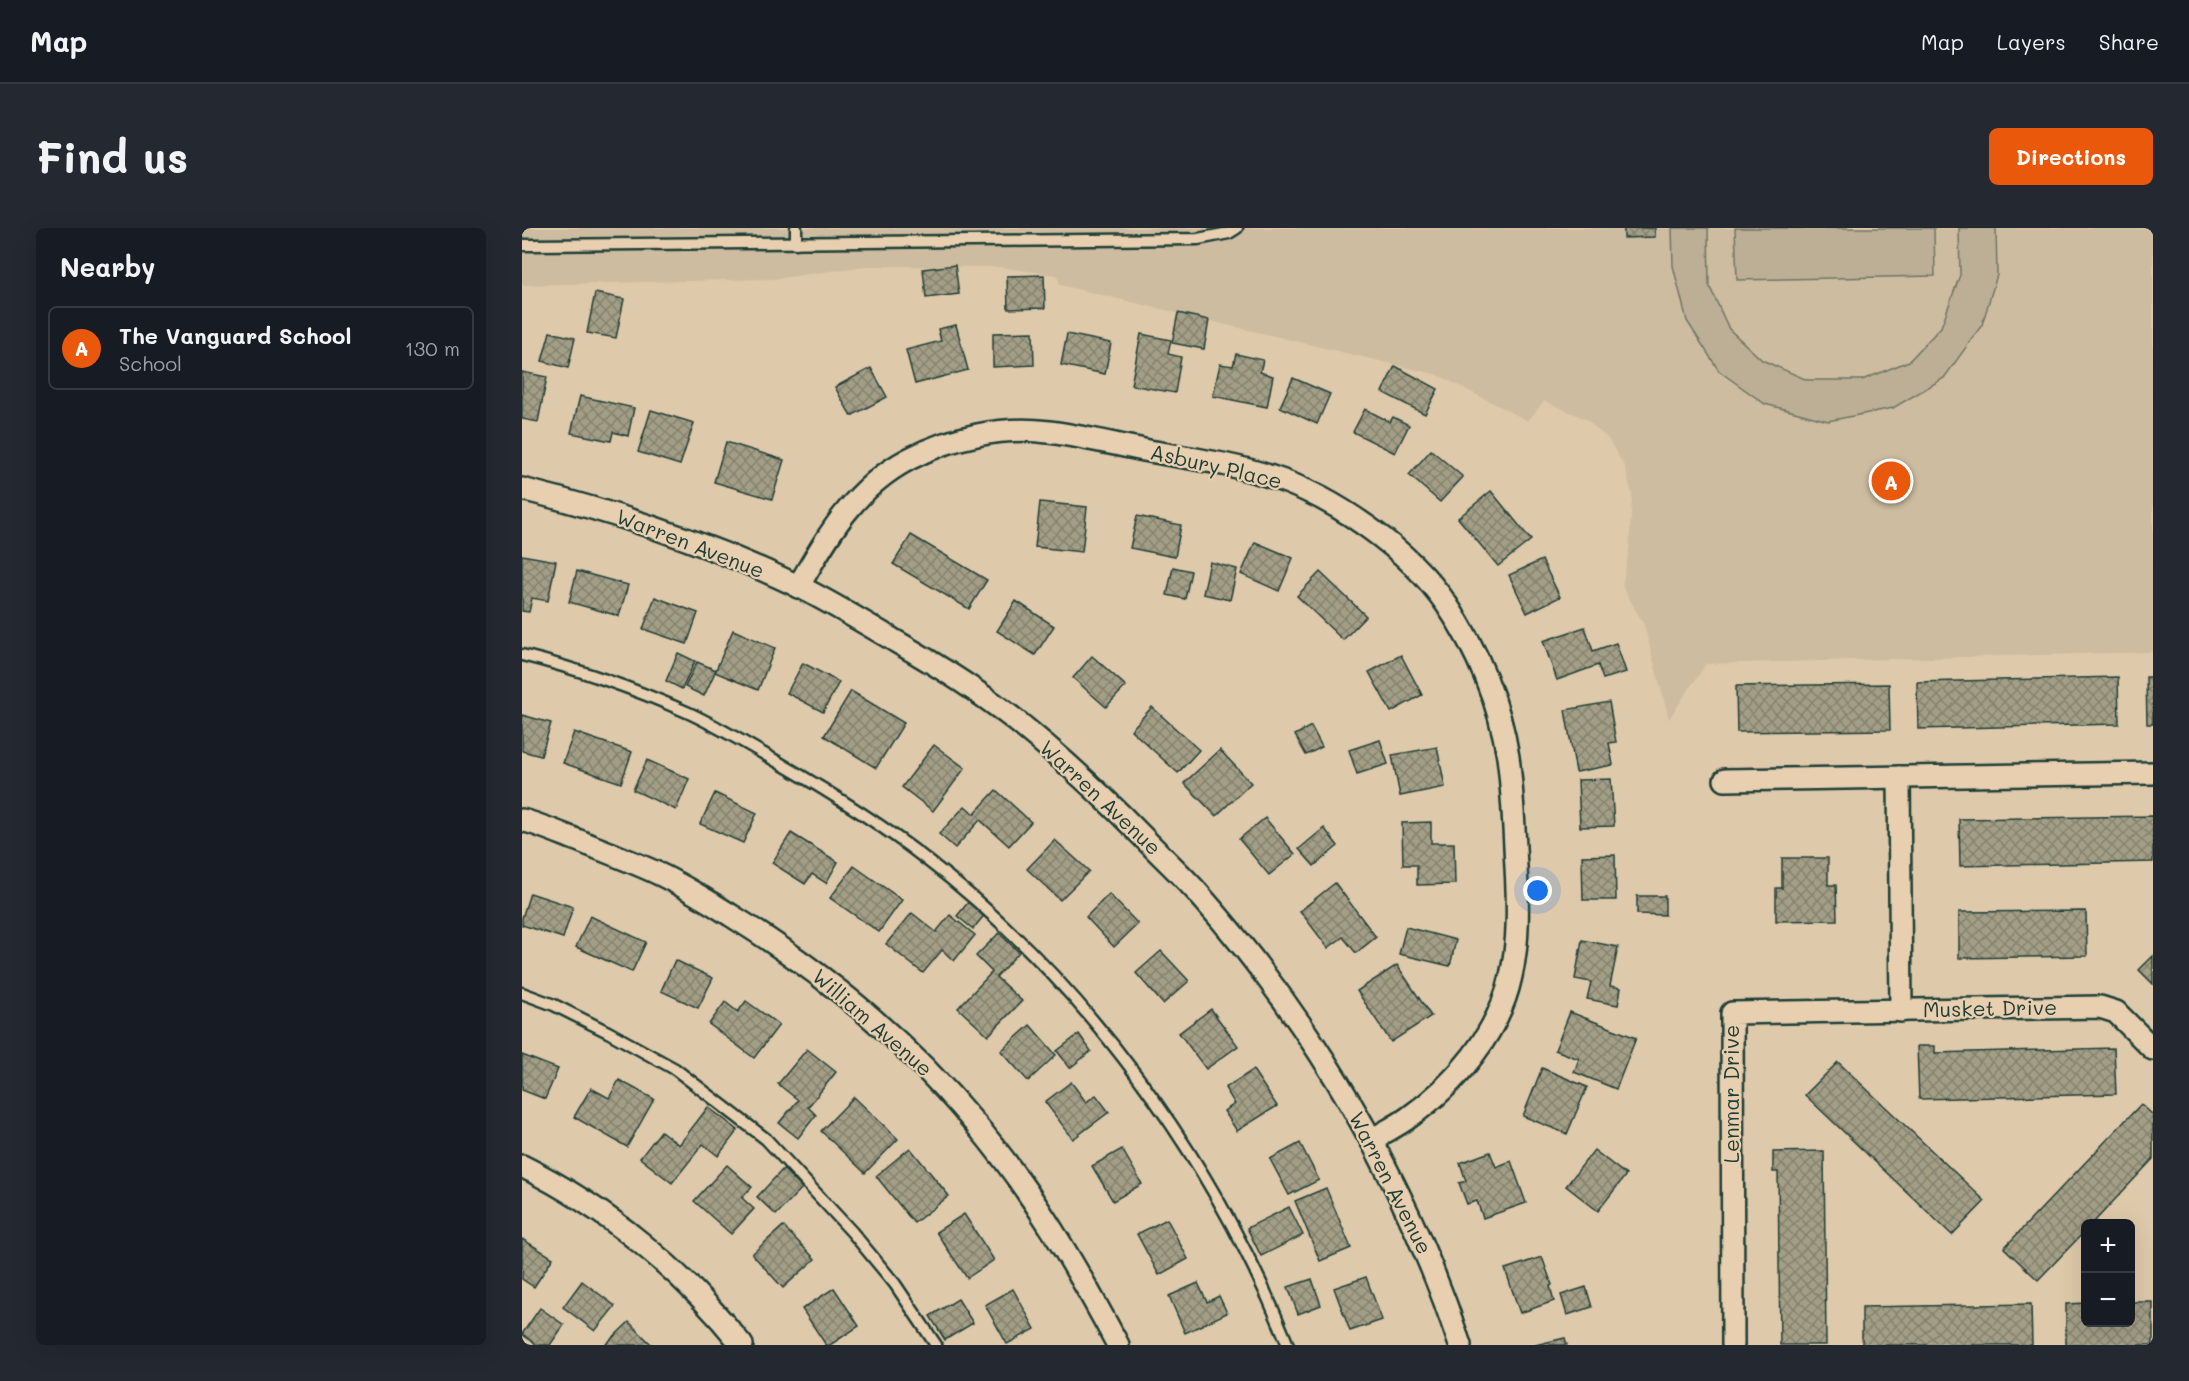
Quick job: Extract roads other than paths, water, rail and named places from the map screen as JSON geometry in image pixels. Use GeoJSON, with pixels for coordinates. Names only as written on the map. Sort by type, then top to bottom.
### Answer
{"type":"FeatureCollection","features":[{"type":"Feature","properties":{"kind":"street","name":"Asbury Place"},"geometry":{"type":"LineString","coordinates":[[798,586],[832,529],[854,501],[880,477],[910,458],[942,445],[978,434],[1017,430],[1049,432],[1234,467],[1273,477],[1347,512],[1417,568],[1445,602],[1468,640],[1498,715],[1508,754],[1512,796],[1517,896],[1516,947],[1511,980],[1497,1014],[1479,1048],[1434,1098],[1407,1119],[1372,1139]]}},
{"type":"Feature","properties":{"kind":"street","name":"Warren Avenue"},"geometry":{"type":"LineString","coordinates":[[522,489],[570,501],[636,522],[702,546],[798,586],[904,646],[969,687],[1013,718],[1107,799],[1196,891],[1241,944],[1280,996],[1372,1139],[1418,1234],[1461,1345]]}},
{"type":"Feature","properties":{"kind":"street"},"geometry":{"type":"LineString","coordinates":[[1725,780],[2153,772]]}},
{"type":"Feature","properties":{"kind":"street","name":"Musket Drive"},"geometry":{"type":"LineString","coordinates":[[1899,777],[1901,1011],[2100,1007],[2116,1012],[2153,1048]]}},
{"type":"Feature","properties":{"kind":"street","name":"William Avenue"},"geometry":{"type":"LineString","coordinates":[[522,820],[658,874],[711,903],[766,937],[868,1016],[922,1065],[973,1121],[1011,1170],[1046,1218],[1118,1345]]}},
{"type":"Feature","properties":{"kind":"street","name":"Lenmar Drive"},"geometry":{"type":"LineString","coordinates":[[1733,1345],[1732,1013],[1901,1011]]}},
{"type":"Feature","properties":{"kind":"street"},"geometry":{"type":"LineString","coordinates":[[522,1166],[552,1181],[653,1253],[692,1288],[742,1345]]}},
{"type":"Feature","properties":{"kind":"lane"},"geometry":{"type":"LineString","coordinates":[[796,228],[796,243]]}},
{"type":"Feature","properties":{"kind":"lane"},"geometry":{"type":"LineString","coordinates":[[522,245],[948,243],[1198,238],[1229,233],[1238,228]]}},
{"type":"Feature","properties":{"kind":"lane"},"geometry":{"type":"LineString","coordinates":[[522,655],[608,681],[691,714],[815,784],[875,822],[973,898],[1024,946],[1068,993],[1114,1046],[1143,1086],[1184,1145],[1225,1211],[1254,1266],[1288,1345]]}},
{"type":"Feature","properties":{"kind":"lane"},"geometry":{"type":"LineString","coordinates":[[522,993],[554,1005],[675,1069],[766,1139],[895,1284],[936,1345]]}},
{"type":"Feature","properties":{"kind":"place","name":"The Vanguard School"},"geometry":{"type":"Point","coordinates":[1891,481]}}]}
